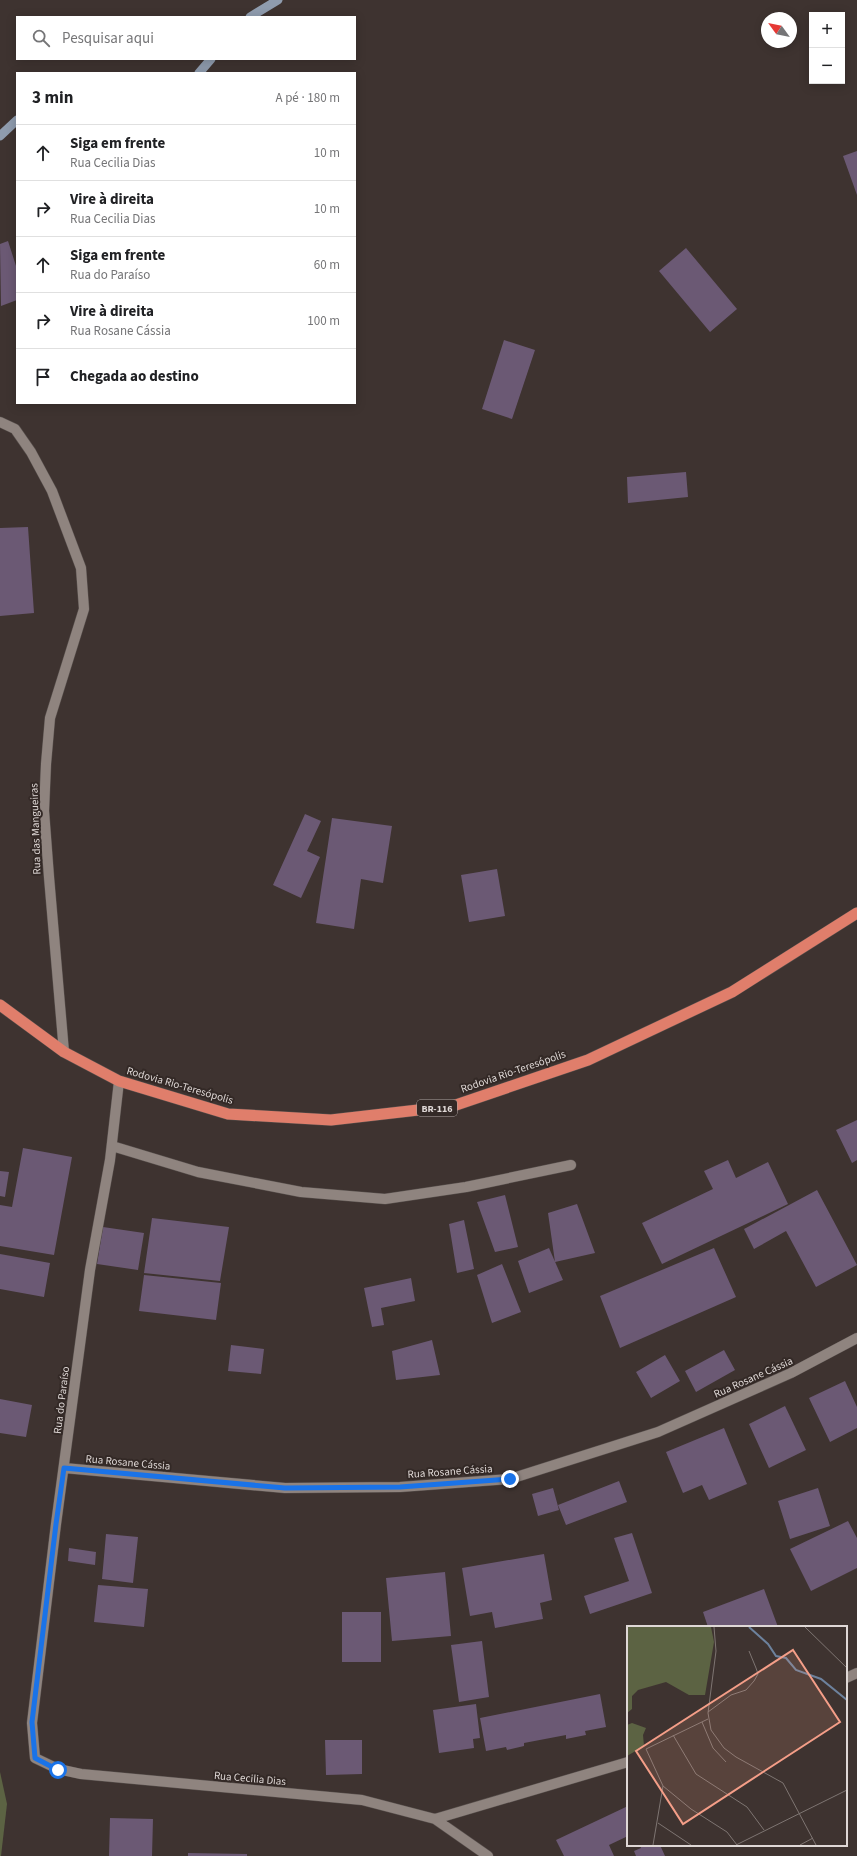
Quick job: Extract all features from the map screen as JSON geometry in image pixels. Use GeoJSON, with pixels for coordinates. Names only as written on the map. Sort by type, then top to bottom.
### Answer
{"type":"FeatureCollection","features":[{"type":"Feature","properties":{"kind":"highway","name":"Rodovia Rio-Teresópolis"},"geometry":{"type":"LineString","coordinates":[[0,1005],[64,1052],[119,1081],[228,1114],[331,1120],[453,1106],[588,1060],[732,992],[857,913]]}},
{"type":"Feature","properties":{"kind":"street","name":"Rua das Mangueiras"},"geometry":{"type":"LineString","coordinates":[[0,422],[15,429],[31,452],[52,491],[81,568],[84,609],[50,718],[44,811],[64,1052]]}},
{"type":"Feature","properties":{"kind":"street","name":"Rua do Paraíso"},"geometry":{"type":"LineString","coordinates":[[32,1722],[54,1540],[90,1270],[112,1146],[119,1081]]}},
{"type":"Feature","properties":{"kind":"street"},"geometry":{"type":"LineString","coordinates":[[112,1146],[198,1172],[301,1192],[385,1200],[466,1187],[571,1165]]}},
{"type":"Feature","properties":{"kind":"street","name":"Rua Rosane Cássia"},"geometry":{"type":"LineString","coordinates":[[64,1468],[285,1488],[400,1487],[510,1479],[658,1432],[791,1373],[857,1338]]}},
{"type":"Feature","properties":{"kind":"street"},"geometry":{"type":"LineString","coordinates":[[847,1678],[857,1673]]}},
{"type":"Feature","properties":{"kind":"street","name":"Rua Cecilia Dias"},"geometry":{"type":"LineString","coordinates":[[32,1722],[35,1758],[58,1770],[81,1774],[362,1800],[434,1819],[488,1856]]}},
{"type":"Feature","properties":{"kind":"street"},"geometry":{"type":"LineString","coordinates":[[434,1819],[627,1762]]}},
{"type":"Feature","properties":{"kind":"green space"},"geometry":{"type":"Polygon","coordinates":[[[0,1772],[7,1804],[1,1856],[0,1856],[0,1772]]]}},
{"type":"Feature","properties":{"kind":"building"},"geometry":{"type":"Polygon","coordinates":[[[857,151],[857,195],[843,156],[857,151]]]}},
{"type":"Feature","properties":{"kind":"building"},"geometry":{"type":"Polygon","coordinates":[[[8,241],[16,266],[16,300],[1,306],[0,244],[8,241]]]}},
{"type":"Feature","properties":{"kind":"building"},"geometry":{"type":"Polygon","coordinates":[[[686,248],[737,309],[710,332],[659,271],[686,248]]]}},
{"type":"Feature","properties":{"kind":"building"},"geometry":{"type":"Polygon","coordinates":[[[504,340],[535,350],[512,419],[482,409],[504,340]]]}},
{"type":"Feature","properties":{"kind":"building"},"geometry":{"type":"Polygon","coordinates":[[[686,472],[688,497],[628,503],[627,477],[686,472]]]}},
{"type":"Feature","properties":{"kind":"building"},"geometry":{"type":"Polygon","coordinates":[[[28,527],[34,613],[0,616],[0,528],[28,527]]]}},
{"type":"Feature","properties":{"kind":"building"},"geometry":{"type":"Polygon","coordinates":[[[305,814],[321,821],[307,851],[320,857],[301,898],[273,885],[305,814]]]}},
{"type":"Feature","properties":{"kind":"building"},"geometry":{"type":"Polygon","coordinates":[[[332,818],[392,826],[383,883],[361,879],[354,929],[316,923],[332,818]]]}},
{"type":"Feature","properties":{"kind":"building"},"geometry":{"type":"Polygon","coordinates":[[[497,869],[505,916],[469,922],[461,875],[497,869]]]}},
{"type":"Feature","properties":{"kind":"building"},"geometry":{"type":"Polygon","coordinates":[[[857,1120],[857,1160],[852,1163],[836,1130],[857,1120]]]}},
{"type":"Feature","properties":{"kind":"building"},"geometry":{"type":"Polygon","coordinates":[[[23,1148],[72,1157],[54,1255],[0,1246],[0,1205],[12,1207],[23,1148]]]}},
{"type":"Feature","properties":{"kind":"building"},"geometry":{"type":"Polygon","coordinates":[[[728,1160],[736,1178],[768,1162],[788,1204],[662,1264],[642,1223],[713,1189],[704,1171],[728,1160]]]}},
{"type":"Feature","properties":{"kind":"building"},"geometry":{"type":"Polygon","coordinates":[[[0,1171],[9,1172],[5,1197],[0,1196],[0,1171]]]}},
{"type":"Feature","properties":{"kind":"building"},"geometry":{"type":"Polygon","coordinates":[[[817,1190],[857,1265],[816,1287],[786,1231],[754,1249],[744,1229],[817,1190]]]}},
{"type":"Feature","properties":{"kind":"building"},"geometry":{"type":"Polygon","coordinates":[[[505,1195],[518,1247],[495,1252],[477,1202],[505,1195]]]}},
{"type":"Feature","properties":{"kind":"building"},"geometry":{"type":"Polygon","coordinates":[[[577,1204],[595,1253],[555,1262],[548,1213],[577,1204]]]}},
{"type":"Feature","properties":{"kind":"building"},"geometry":{"type":"Polygon","coordinates":[[[152,1218],[229,1227],[220,1281],[144,1273],[152,1218]]]}},
{"type":"Feature","properties":{"kind":"building"},"geometry":{"type":"Polygon","coordinates":[[[464,1220],[474,1269],[457,1273],[449,1224],[464,1220]]]}},
{"type":"Feature","properties":{"kind":"building"},"geometry":{"type":"Polygon","coordinates":[[[103,1227],[144,1233],[138,1270],[97,1264],[103,1227]]]}},
{"type":"Feature","properties":{"kind":"building"},"geometry":{"type":"Polygon","coordinates":[[[549,1248],[563,1280],[529,1293],[518,1261],[549,1248]]]}},
{"type":"Feature","properties":{"kind":"building"},"geometry":{"type":"Polygon","coordinates":[[[714,1248],[736,1297],[620,1348],[600,1296],[714,1248]]]}},
{"type":"Feature","properties":{"kind":"building"},"geometry":{"type":"Polygon","coordinates":[[[0,1254],[50,1263],[44,1297],[0,1289],[0,1254]]]}},
{"type":"Feature","properties":{"kind":"building"},"geometry":{"type":"Polygon","coordinates":[[[502,1264],[521,1312],[492,1323],[477,1275],[502,1264]]]}},
{"type":"Feature","properties":{"kind":"building"},"geometry":{"type":"Polygon","coordinates":[[[144,1275],[221,1283],[216,1320],[139,1311],[144,1275]]]}},
{"type":"Feature","properties":{"kind":"building"},"geometry":{"type":"Polygon","coordinates":[[[411,1278],[415,1301],[381,1308],[384,1325],[372,1327],[364,1288],[411,1278]]]}},
{"type":"Feature","properties":{"kind":"building"},"geometry":{"type":"Polygon","coordinates":[[[432,1340],[440,1375],[396,1380],[392,1351],[432,1340]]]}},
{"type":"Feature","properties":{"kind":"building"},"geometry":{"type":"Polygon","coordinates":[[[231,1345],[264,1349],[261,1374],[228,1371],[231,1345]]]}},
{"type":"Feature","properties":{"kind":"building"},"geometry":{"type":"Polygon","coordinates":[[[724,1350],[735,1370],[696,1392],[685,1371],[724,1350]]]}},
{"type":"Feature","properties":{"kind":"building"},"geometry":{"type":"Polygon","coordinates":[[[665,1355],[680,1381],[651,1398],[636,1372],[665,1355]]]}},
{"type":"Feature","properties":{"kind":"building"},"geometry":{"type":"Polygon","coordinates":[[[845,1381],[857,1407],[857,1428],[830,1442],[809,1398],[845,1381]]]}},
{"type":"Feature","properties":{"kind":"building"},"geometry":{"type":"Polygon","coordinates":[[[0,1399],[32,1405],[26,1437],[0,1433],[0,1399]]]}},
{"type":"Feature","properties":{"kind":"building"},"geometry":{"type":"Polygon","coordinates":[[[785,1406],[806,1450],[769,1468],[749,1424],[785,1406]]]}},
{"type":"Feature","properties":{"kind":"building"},"geometry":{"type":"Polygon","coordinates":[[[724,1428],[747,1484],[709,1500],[702,1485],[683,1493],[666,1452],[724,1428]]]}},
{"type":"Feature","properties":{"kind":"building"},"geometry":{"type":"Polygon","coordinates":[[[619,1481],[627,1502],[566,1525],[558,1505],[619,1481]]]}},
{"type":"Feature","properties":{"kind":"building"},"geometry":{"type":"Polygon","coordinates":[[[553,1488],[559,1510],[538,1516],[532,1494],[553,1488]]]}},
{"type":"Feature","properties":{"kind":"building"},"geometry":{"type":"Polygon","coordinates":[[[818,1488],[830,1526],[790,1539],[778,1501],[818,1488]]]}},
{"type":"Feature","properties":{"kind":"building"},"geometry":{"type":"Polygon","coordinates":[[[848,1521],[857,1538],[857,1568],[811,1591],[790,1549],[848,1521]]]}},
{"type":"Feature","properties":{"kind":"building"},"geometry":{"type":"Polygon","coordinates":[[[632,1533],[652,1593],[590,1614],[584,1596],[629,1581],[614,1538],[632,1533]]]}},
{"type":"Feature","properties":{"kind":"building"},"geometry":{"type":"Polygon","coordinates":[[[106,1534],[138,1537],[133,1583],[102,1579],[106,1534]]]}},
{"type":"Feature","properties":{"kind":"building"},"geometry":{"type":"Polygon","coordinates":[[[69,1548],[96,1552],[95,1565],[68,1561],[69,1548]]]}},
{"type":"Feature","properties":{"kind":"building"},"geometry":{"type":"Polygon","coordinates":[[[544,1554],[552,1600],[540,1603],[543,1619],[495,1628],[492,1612],[470,1616],[462,1568],[544,1554]]]}},
{"type":"Feature","properties":{"kind":"building"},"geometry":{"type":"Polygon","coordinates":[[[445,1572],[451,1636],[392,1641],[386,1578],[445,1572]]]}},
{"type":"Feature","properties":{"kind":"building"},"geometry":{"type":"Polygon","coordinates":[[[98,1585],[148,1589],[144,1627],[94,1622],[98,1585]]]}},
{"type":"Feature","properties":{"kind":"building"},"geometry":{"type":"Polygon","coordinates":[[[764,1589],[778,1626],[708,1626],[703,1612],[764,1589]]]}},
{"type":"Feature","properties":{"kind":"building"},"geometry":{"type":"Polygon","coordinates":[[[342,1612],[381,1612],[381,1662],[342,1662],[342,1612]]]}},
{"type":"Feature","properties":{"kind":"building"},"geometry":{"type":"Polygon","coordinates":[[[482,1641],[489,1697],[459,1702],[451,1645],[482,1641]]]}},
{"type":"Feature","properties":{"kind":"building"},"geometry":{"type":"Polygon","coordinates":[[[600,1694],[606,1727],[585,1731],[586,1735],[566,1739],[566,1735],[524,1743],[524,1746],[507,1750],[506,1747],[486,1751],[480,1718],[600,1694]]]}},
{"type":"Feature","properties":{"kind":"building"},"geometry":{"type":"Polygon","coordinates":[[[476,1704],[480,1738],[473,1739],[474,1748],[439,1753],[433,1710],[476,1704]]]}},
{"type":"Feature","properties":{"kind":"building"},"geometry":{"type":"Polygon","coordinates":[[[325,1740],[362,1740],[362,1774],[326,1775],[325,1740]]]}},
{"type":"Feature","properties":{"kind":"building"},"geometry":{"type":"Polygon","coordinates":[[[627,1806],[627,1836],[609,1845],[614,1856],[564,1856],[556,1840],[627,1806]]]}},
{"type":"Feature","properties":{"kind":"building"},"geometry":{"type":"Polygon","coordinates":[[[110,1818],[153,1819],[152,1856],[109,1856],[110,1818]]]}},
{"type":"Feature","properties":{"kind":"building"},"geometry":{"type":"Polygon","coordinates":[[[640,1846],[660,1846],[665,1856],[636,1856],[634,1851],[641,1848],[640,1846]]]}},
{"type":"Feature","properties":{"kind":"building"},"geometry":{"type":"Polygon","coordinates":[[[188,1853],[247,1854],[247,1856],[188,1856],[188,1853]]]}},
{"type":"Feature","properties":{"kind":"waterway"},"geometry":{"type":"LineString","coordinates":[[252,16],[278,0]]}},
{"type":"Feature","properties":{"kind":"waterway"},"geometry":{"type":"LineString","coordinates":[[200,72],[210,60]]}},
{"type":"Feature","properties":{"kind":"waterway"},"geometry":{"type":"LineString","coordinates":[[0,136],[16,121]]}},
{"type":"Feature","properties":{"kind":"route"},"geometry":{"type":"LineString","coordinates":[[58,1770],[35,1758],[32,1722],[64,1468],[285,1488],[400,1487],[510,1479]]}}]}
